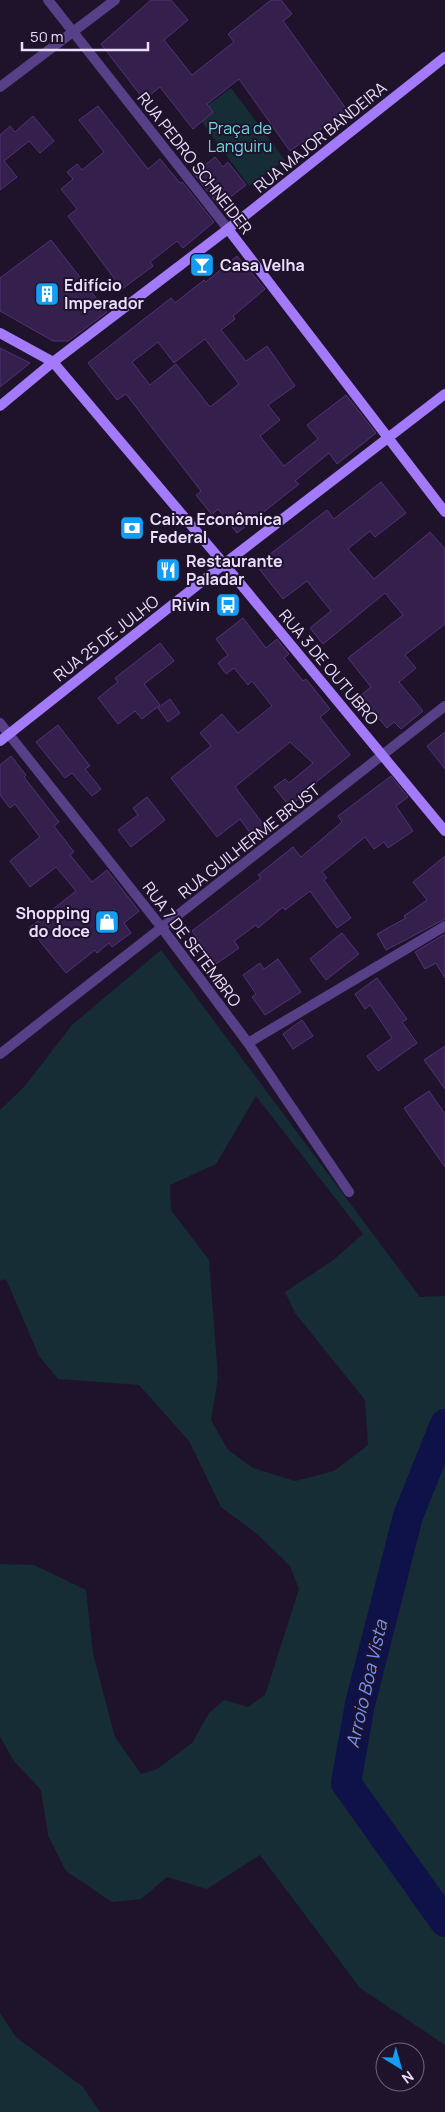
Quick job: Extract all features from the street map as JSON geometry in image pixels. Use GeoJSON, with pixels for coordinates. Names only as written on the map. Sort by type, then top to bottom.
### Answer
{"type":"FeatureCollection","features":[{"type":"Feature","properties":{"kind":"main road","name":"RUA MAJOR BANDEIRA"},"geometry":{"type":"LineString","coordinates":[[0,406],[53,362],[228,229],[445,57]]}},
{"type":"Feature","properties":{"kind":"main road","name":"RUA PEDRO SCHNEIDER"},"geometry":{"type":"LineString","coordinates":[[228,229],[445,512]]}},
{"type":"Feature","properties":{"kind":"main road"},"geometry":{"type":"LineString","coordinates":[[0,333],[53,362]]}},
{"type":"Feature","properties":{"kind":"main road","name":"RUA 3 DE OUTUBRO"},"geometry":{"type":"LineString","coordinates":[[53,362],[224,564],[445,831]]}},
{"type":"Feature","properties":{"kind":"main road","name":"RUA 25 DE JULHO"},"geometry":{"type":"LineString","coordinates":[[0,741],[224,564],[445,394]]}},
{"type":"Feature","properties":{"kind":"street","name":"RUA PEDRO SCHNEIDER"},"geometry":{"type":"LineString","coordinates":[[48,0],[228,229]]}},
{"type":"Feature","properties":{"kind":"street"},"geometry":{"type":"LineString","coordinates":[[0,87],[115,0]]}},
{"type":"Feature","properties":{"kind":"street","name":"RUA GUILHERME BRUST"},"geometry":{"type":"LineString","coordinates":[[0,1054],[445,706]]}},
{"type":"Feature","properties":{"kind":"street","name":"RUA 7 DE SETEMBRO"},"geometry":{"type":"LineString","coordinates":[[0,723],[162,928],[248,1043],[349,1192]]}},
{"type":"Feature","properties":{"kind":"street"},"geometry":{"type":"LineString","coordinates":[[248,1043],[445,926]]}},
{"type":"Feature","properties":{"kind":"green space","name":"Praça de Languiru"},"geometry":{"type":"Polygon","coordinates":[[[231,88],[285,160],[249,186],[196,114],[231,88]]]}},
{"type":"Feature","properties":{"kind":"green space"},"geometry":{"type":"Polygon","coordinates":[[[161,950],[420,1297],[445,1296],[445,2045],[360,1988],[260,1855],[207,1889],[167,1877],[141,1899],[112,1902],[66,1871],[48,1835],[41,1790],[14,1761],[0,1737],[0,1564],[34,1565],[86,1590],[93,1654],[115,1737],[141,1774],[157,1769],[192,1743],[209,1713],[224,1700],[248,1707],[265,1695],[299,1589],[290,1566],[257,1534],[221,1507],[189,1441],[139,1385],[58,1379],[39,1356],[6,1279],[0,1281],[0,1110],[24,1087],[72,1025],[161,950]],[[256,1096],[216,1164],[170,1185],[171,1210],[209,1260],[218,1377],[211,1420],[228,1450],[253,1468],[295,1481],[334,1471],[368,1445],[365,1400],[295,1313],[285,1292],[332,1261],[363,1234],[256,1096]]]}},
{"type":"Feature","properties":{"kind":"green space"},"geometry":{"type":"Polygon","coordinates":[[[0,2013],[16,2037],[83,2087],[100,2112],[0,2112],[0,2013]]]}},
{"type":"Feature","properties":{"kind":"building"},"geometry":{"type":"Polygon","coordinates":[[[151,0],[171,0],[188,20],[164,40],[192,75],[234,42],[228,34],[271,0],[281,0],[292,14],[283,21],[347,110],[290,151],[239,79],[207,104],[213,112],[193,129],[160,87],[144,100],[101,44],[151,0]]]}},
{"type":"Feature","properties":{"kind":"building"},"geometry":{"type":"Polygon","coordinates":[[[98,106],[148,169],[160,159],[180,183],[182,182],[214,222],[183,248],[177,241],[150,262],[153,266],[122,289],[68,216],[77,209],[61,189],[73,179],[67,172],[77,164],[82,170],[104,152],[79,120],[98,106]]]}},
{"type":"Feature","properties":{"kind":"building"},"geometry":{"type":"Polygon","coordinates":[[[33,116],[54,141],[40,153],[29,141],[4,161],[17,177],[0,190],[0,135],[10,126],[15,132],[33,116]]]}},
{"type":"Feature","properties":{"kind":"building"},"geometry":{"type":"Polygon","coordinates":[[[215,157],[223,167],[228,162],[246,185],[219,206],[194,174],[215,157]]]}},
{"type":"Feature","properties":{"kind":"building","name":"Edifício Imperador"},"geometry":{"type":"Polygon","coordinates":[[[51,240],[107,312],[68,341],[53,341],[0,311],[0,278],[51,240]]]}},
{"type":"Feature","properties":{"kind":"building"},"geometry":{"type":"Polygon","coordinates":[[[237,256],[265,289],[233,316],[235,319],[221,330],[246,361],[267,346],[295,386],[268,405],[280,420],[260,436],[284,466],[318,439],[307,425],[346,395],[376,433],[337,464],[329,453],[295,481],[299,484],[237,533],[218,509],[212,515],[196,495],[201,491],[126,394],[117,400],[88,363],[171,298],[175,303],[204,280],[206,282],[237,256]],[[205,339],[174,363],[158,342],[132,362],[150,385],[176,364],[210,407],[239,384],[205,339]]]}},
{"type":"Feature","properties":{"kind":"building"},"geometry":{"type":"Polygon","coordinates":[[[0,348],[30,363],[0,387],[0,348]]]}},
{"type":"Feature","properties":{"kind":"building"},"geometry":{"type":"Polygon","coordinates":[[[381,482],[406,513],[375,537],[370,531],[348,549],[374,579],[430,532],[445,549],[445,624],[405,655],[416,668],[399,682],[423,711],[401,729],[394,722],[387,728],[360,696],[371,687],[348,658],[403,615],[385,593],[323,644],[310,628],[331,611],[307,581],[283,599],[256,565],[327,510],[334,519],[381,482]]]}},
{"type":"Feature","properties":{"kind":"building"},"geometry":{"type":"Polygon","coordinates":[[[243,618],[266,648],[277,639],[289,654],[284,658],[303,681],[306,679],[330,709],[320,717],[350,755],[289,806],[274,787],[285,779],[289,783],[313,763],[290,742],[235,787],[266,828],[253,837],[240,819],[217,837],[171,778],[211,746],[200,733],[222,714],[238,733],[272,706],[252,681],[248,685],[234,668],[226,674],[218,663],[228,655],[216,639],[243,618]]]}},
{"type":"Feature","properties":{"kind":"building"},"geometry":{"type":"Polygon","coordinates":[[[160,643],[174,661],[144,684],[160,705],[142,719],[135,711],[118,724],[98,698],[118,682],[115,678],[160,643]]]}},
{"type":"Feature","properties":{"kind":"building"},"geometry":{"type":"Polygon","coordinates":[[[170,699],[180,713],[168,722],[158,708],[170,699]]]}},
{"type":"Feature","properties":{"kind":"building"},"geometry":{"type":"Polygon","coordinates":[[[58,725],[90,766],[85,769],[101,789],[92,796],[72,773],[65,778],[36,742],[58,725]]]}},
{"type":"Feature","properties":{"kind":"building"},"geometry":{"type":"Polygon","coordinates":[[[445,732],[445,769],[427,746],[445,732]]]}},
{"type":"Feature","properties":{"kind":"building"},"geometry":{"type":"Polygon","coordinates":[[[11,756],[26,775],[24,777],[59,822],[54,826],[74,852],[70,855],[92,882],[107,870],[139,911],[124,923],[131,933],[112,947],[109,943],[97,953],[95,950],[66,973],[29,928],[76,891],[56,867],[30,887],[10,861],[40,837],[15,804],[10,808],[0,795],[0,765],[11,756]]]}},
{"type":"Feature","properties":{"kind":"building"},"geometry":{"type":"Polygon","coordinates":[[[391,776],[408,797],[396,806],[413,831],[388,848],[384,842],[374,849],[365,837],[322,872],[327,878],[324,880],[351,918],[337,928],[310,891],[285,910],[283,907],[258,928],[256,925],[234,941],[239,948],[216,964],[192,931],[261,878],[258,875],[293,847],[301,857],[342,822],[338,816],[391,776]]]}},
{"type":"Feature","properties":{"kind":"building"},"geometry":{"type":"Polygon","coordinates":[[[147,797],[165,820],[131,847],[118,830],[138,815],[133,808],[147,797]]]}},
{"type":"Feature","properties":{"kind":"building"},"geometry":{"type":"Polygon","coordinates":[[[445,856],[445,919],[386,950],[377,934],[406,918],[404,916],[427,900],[413,882],[445,856]]]}},
{"type":"Feature","properties":{"kind":"building"},"geometry":{"type":"Polygon","coordinates":[[[342,933],[359,954],[326,980],[310,959],[342,933]]]}},
{"type":"Feature","properties":{"kind":"building"},"geometry":{"type":"Polygon","coordinates":[[[445,934],[445,978],[436,963],[425,969],[415,952],[445,934]]]}},
{"type":"Feature","properties":{"kind":"building"},"geometry":{"type":"Polygon","coordinates":[[[278,959],[301,992],[265,1015],[252,997],[256,994],[243,975],[260,963],[264,969],[278,959]]]}},
{"type":"Feature","properties":{"kind":"building"},"geometry":{"type":"Polygon","coordinates":[[[377,978],[407,1019],[402,1022],[417,1043],[378,1071],[367,1056],[392,1038],[370,1005],[365,1009],[355,994],[377,978]]]}},
{"type":"Feature","properties":{"kind":"building"},"geometry":{"type":"Polygon","coordinates":[[[302,1020],[313,1036],[293,1049],[283,1034],[302,1020]]]}},
{"type":"Feature","properties":{"kind":"building"},"geometry":{"type":"Polygon","coordinates":[[[445,1046],[445,1089],[424,1060],[445,1046]]]}},
{"type":"Feature","properties":{"kind":"building"},"geometry":{"type":"Polygon","coordinates":[[[429,1091],[445,1114],[445,1167],[404,1108],[429,1091]]]}},
{"type":"Feature","properties":{"kind":"waterway","name":"Arroio Boa Vista"},"geometry":{"type":"LineString","coordinates":[[445,1424],[408,1516],[360,1704],[346,1783],[445,1922]]}},
{"type":"Feature","properties":{"kind":"place","name":"Casa Velha"},"geometry":{"type":"Point","coordinates":[202,265]}},
{"type":"Feature","properties":{"kind":"place","name":"Edifício Imperador"},"geometry":{"type":"Point","coordinates":[47,294]}},
{"type":"Feature","properties":{"kind":"place","name":"Caixa Econômica Federal"},"geometry":{"type":"Point","coordinates":[132,528]}},
{"type":"Feature","properties":{"kind":"place","name":"Restaurante Paladar"},"geometry":{"type":"Point","coordinates":[168,570]}},
{"type":"Feature","properties":{"kind":"place","name":"Rivin"},"geometry":{"type":"Point","coordinates":[228,605]}},
{"type":"Feature","properties":{"kind":"place","name":"Shopping do doce"},"geometry":{"type":"Point","coordinates":[107,922]}}]}
